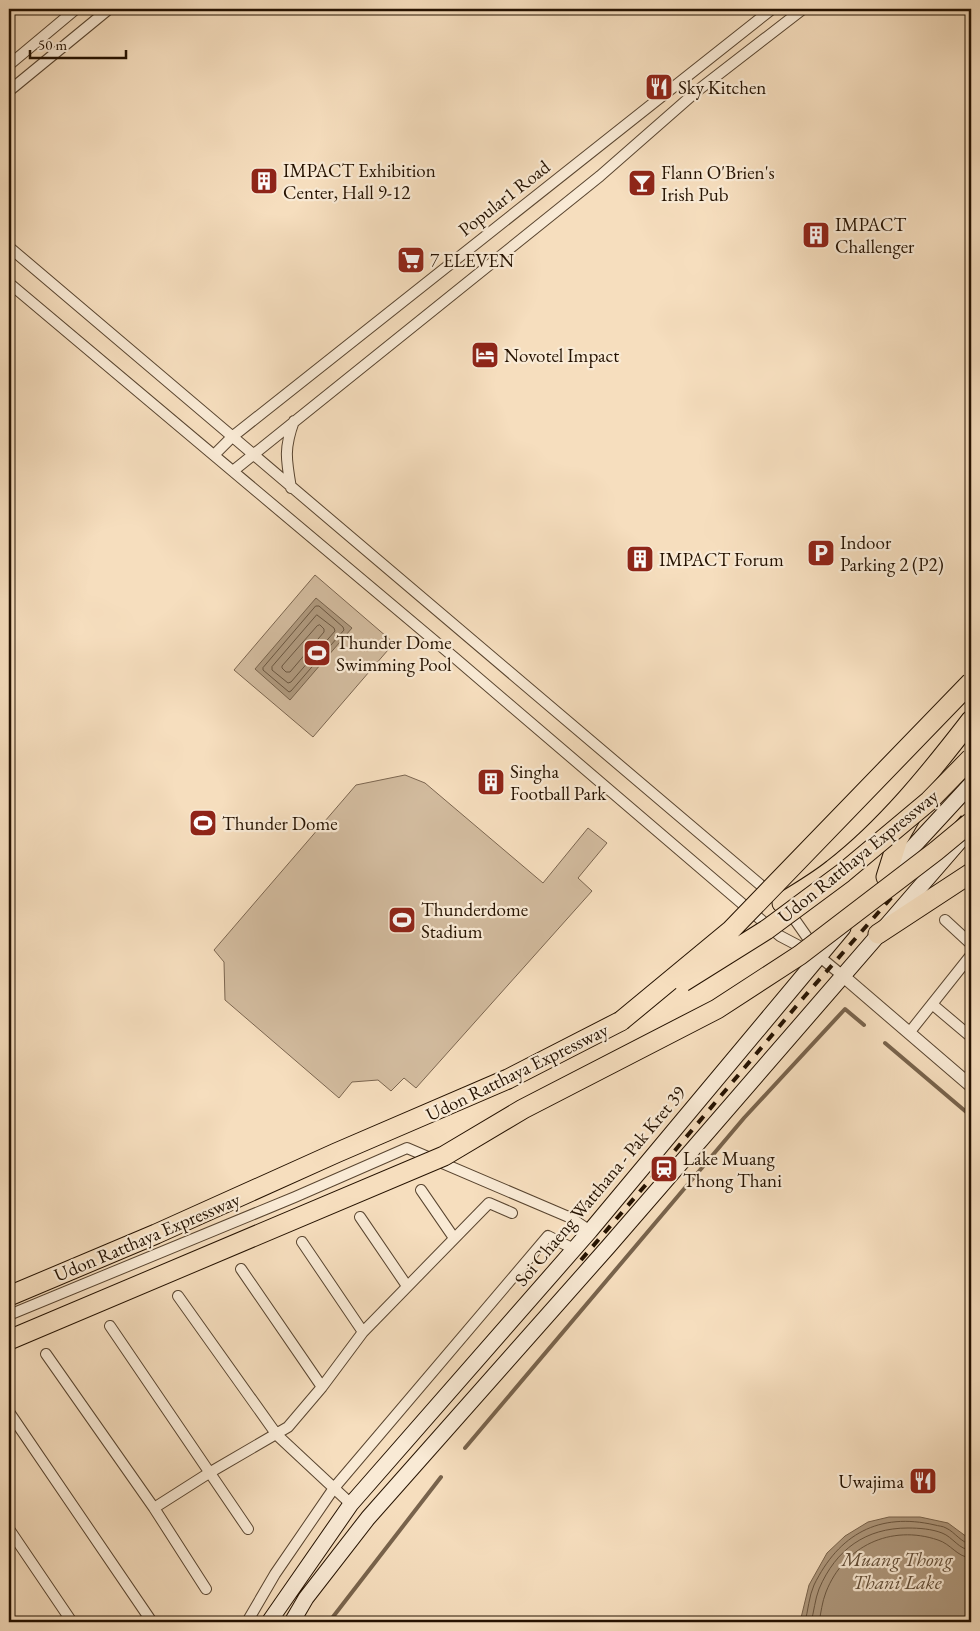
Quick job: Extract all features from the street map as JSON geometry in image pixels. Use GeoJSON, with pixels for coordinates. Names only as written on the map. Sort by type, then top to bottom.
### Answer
{"type":"FeatureCollection","features":[{"type":"Feature","properties":{"kind":"highway"},"geometry":{"type":"LineString","coordinates":[[621,1022],[731,930],[971,682]]}},
{"type":"Feature","properties":{"kind":"highway"},"geometry":{"type":"LineString","coordinates":[[782,903],[833,869],[885,822],[937,764],[971,720]]}},
{"type":"Feature","properties":{"kind":"highway","name":"Udon Ratthaya Expressway"},"geometry":{"type":"LineString","coordinates":[[9,1296],[156,1234],[336,1153],[508,1079],[621,1022],[766,930],[835,878],[930,800],[971,758]]}},
{"type":"Feature","properties":{"kind":"highway"},"geometry":{"type":"LineString","coordinates":[[886,877],[898,840],[937,764]]}},
{"type":"Feature","properties":{"kind":"highway","name":"Udon Ratthaya Expressway"},"geometry":{"type":"LineString","coordinates":[[9,1340],[444,1156],[523,1109],[725,1003],[800,955],[971,822]]}},
{"type":"Feature","properties":{"kind":"highway"},"geometry":{"type":"LineString","coordinates":[[878,934],[971,873]]}},
{"type":"Feature","properties":{"kind":"main road","name":"Soi Chaeng Watthana - Pak Kret 39"},"geometry":{"type":"LineString","coordinates":[[269,1622],[351,1504],[590,1231],[886,877],[971,784]]}},
{"type":"Feature","properties":{"kind":"main road"},"geometry":{"type":"LineString","coordinates":[[292,1622],[306,1598],[368,1518],[608,1247],[971,828]]}},
{"type":"Feature","properties":{"kind":"street"},"geometry":{"type":"LineString","coordinates":[[9,65],[76,9]]}},
{"type":"Feature","properties":{"kind":"street"},"geometry":{"type":"LineString","coordinates":[[9,91],[109,9]]}},
{"type":"Feature","properties":{"kind":"street","name":"Popular1 Road"},"geometry":{"type":"LineString","coordinates":[[214,454],[232,437],[772,9]]}},
{"type":"Feature","properties":{"kind":"street"},"geometry":{"type":"LineString","coordinates":[[233,471],[294,420],[600,176],[697,91],[803,9]]}},
{"type":"Feature","properties":{"kind":"street"},"geometry":{"type":"LineString","coordinates":[[9,247],[700,836],[782,903],[820,957]]}},
{"type":"Feature","properties":{"kind":"street"},"geometry":{"type":"LineString","coordinates":[[9,283],[214,454],[780,936],[820,957],[971,1086]]}},
{"type":"Feature","properties":{"kind":"street"},"geometry":{"type":"LineString","coordinates":[[291,488],[286,456],[287,439],[294,420]]}},
{"type":"Feature","properties":{"kind":"street"},"geometry":{"type":"LineString","coordinates":[[945,920],[971,944]]}},
{"type":"Feature","properties":{"kind":"street"},"geometry":{"type":"LineString","coordinates":[[910,1033],[971,955]]}},
{"type":"Feature","properties":{"kind":"street"},"geometry":{"type":"LineString","coordinates":[[932,1004],[971,1037]]}},
{"type":"Feature","properties":{"kind":"street"},"geometry":{"type":"LineString","coordinates":[[9,1315],[295,1197],[407,1148],[571,1218],[590,1231]]}},
{"type":"Feature","properties":{"kind":"street"},"geometry":{"type":"LineString","coordinates":[[421,1190],[454,1238]]}},
{"type":"Feature","properties":{"kind":"street"},"geometry":{"type":"LineString","coordinates":[[154,1508],[288,1427],[322,1387],[363,1332],[489,1203],[512,1213]]}},
{"type":"Feature","properties":{"kind":"street"},"geometry":{"type":"LineString","coordinates":[[360,1217],[407,1286]]}},
{"type":"Feature","properties":{"kind":"street"},"geometry":{"type":"LineString","coordinates":[[247,1622],[275,1574],[334,1488],[548,1236],[574,1249]]}},
{"type":"Feature","properties":{"kind":"street"},"geometry":{"type":"LineString","coordinates":[[302,1242],[363,1332]]}},
{"type":"Feature","properties":{"kind":"street"},"geometry":{"type":"LineString","coordinates":[[241,1269],[322,1387]]}},
{"type":"Feature","properties":{"kind":"street"},"geometry":{"type":"LineString","coordinates":[[178,1296],[277,1435],[351,1504]]}},
{"type":"Feature","properties":{"kind":"street"},"geometry":{"type":"LineString","coordinates":[[110,1326],[248,1529]]}},
{"type":"Feature","properties":{"kind":"street"},"geometry":{"type":"LineString","coordinates":[[46,1354],[154,1508],[206,1589]]}},
{"type":"Feature","properties":{"kind":"street"},"geometry":{"type":"LineString","coordinates":[[9,1412],[152,1622]]}},
{"type":"Feature","properties":{"kind":"street"},"geometry":{"type":"LineString","coordinates":[[9,1529],[72,1622]]}},
{"type":"Feature","properties":{"kind":"shaded area","name":"Thunder Dome Swimming Pool"},"geometry":{"type":"Polygon","coordinates":[[[315,575],[394,643],[313,737],[234,670],[315,575]]]}},
{"type":"Feature","properties":{"kind":"shaded area","name":"Thunderdome Stadium"},"geometry":{"type":"Polygon","coordinates":[[[405,775],[425,783],[543,883],[588,828],[607,843],[578,878],[592,891],[416,1088],[404,1078],[391,1091],[378,1080],[352,1082],[339,1098],[225,1000],[224,962],[214,950],[356,785],[405,775]]]}},
{"type":"Feature","properties":{"kind":"water"},"geometry":{"type":"Polygon","coordinates":[[[316,598],[352,628],[290,700],[255,669],[316,598]]]}},
{"type":"Feature","properties":{"kind":"water","name":"Muang Thong Thani Lake"},"geometry":{"type":"Polygon","coordinates":[[[889,1517],[920,1517],[948,1523],[971,1540],[971,1622],[800,1622],[809,1585],[827,1553],[845,1536],[868,1522],[889,1517]]]}},
{"type":"Feature","properties":{"kind":"waterway"},"geometry":{"type":"LineString","coordinates":[[465,1448],[744,1118],[845,1009],[864,1025]]}},
{"type":"Feature","properties":{"kind":"waterway"},"geometry":{"type":"LineString","coordinates":[[885,1043],[971,1116]]}},
{"type":"Feature","properties":{"kind":"waterway"},"geometry":{"type":"LineString","coordinates":[[329,1622],[441,1477]]}},
{"type":"Feature","properties":{"kind":"railway"},"geometry":{"type":"LineString","coordinates":[[581,1260],[804,997],[971,807]]}},
{"type":"Feature","properties":{"kind":"place","name":"Sky Kitchen"},"geometry":{"type":"Point","coordinates":[659,87]}},
{"type":"Feature","properties":{"kind":"place","name":"IMPACT Exhibition Center, Hall 9-12"},"geometry":{"type":"Point","coordinates":[264,181]}},
{"type":"Feature","properties":{"kind":"place","name":"Flann O'Brien's Irish Pub"},"geometry":{"type":"Point","coordinates":[642,183]}},
{"type":"Feature","properties":{"kind":"place","name":"IMPACT Challenger"},"geometry":{"type":"Point","coordinates":[816,235]}},
{"type":"Feature","properties":{"kind":"place","name":"7 ELEVEN"},"geometry":{"type":"Point","coordinates":[411,260]}},
{"type":"Feature","properties":{"kind":"place","name":"Novotel Impact"},"geometry":{"type":"Point","coordinates":[485,355]}},
{"type":"Feature","properties":{"kind":"place","name":"Indoor Parking 2 (P2)"},"geometry":{"type":"Point","coordinates":[821,553]}},
{"type":"Feature","properties":{"kind":"place","name":"IMPACT Forum"},"geometry":{"type":"Point","coordinates":[640,559]}},
{"type":"Feature","properties":{"kind":"place","name":"Thunder Dome Swimming Pool"},"geometry":{"type":"Point","coordinates":[317,653]}},
{"type":"Feature","properties":{"kind":"place","name":"Singha Football Park"},"geometry":{"type":"Point","coordinates":[491,782]}},
{"type":"Feature","properties":{"kind":"place","name":"Thunder Dome"},"geometry":{"type":"Point","coordinates":[203,823]}},
{"type":"Feature","properties":{"kind":"place","name":"Thunderdome Stadium"},"geometry":{"type":"Point","coordinates":[402,920]}},
{"type":"Feature","properties":{"kind":"place","name":"Lake Muang Thong Thani"},"geometry":{"type":"Point","coordinates":[664,1169]}},
{"type":"Feature","properties":{"kind":"place","name":"Uwajima"},"geometry":{"type":"Point","coordinates":[923,1481]}}]}
